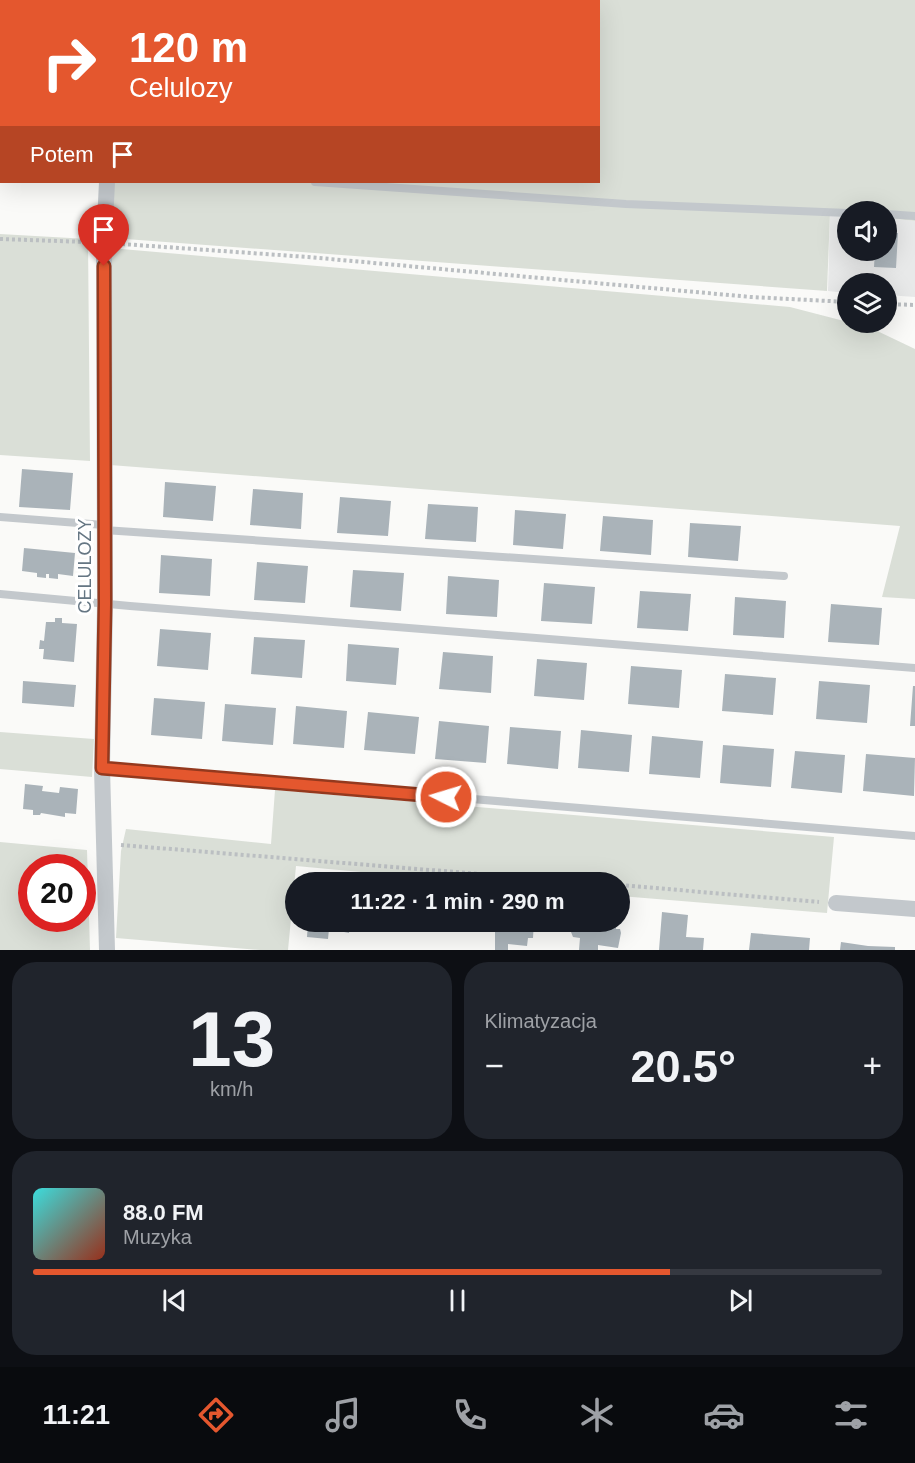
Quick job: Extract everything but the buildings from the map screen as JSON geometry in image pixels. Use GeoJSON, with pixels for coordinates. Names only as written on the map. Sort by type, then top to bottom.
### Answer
{"type":"FeatureCollection","features":[{"type":"Feature","properties":{"kind":"street","name":"CELULOZY"},"geometry":{"type":"LineString","coordinates":[[106,183],[104,243],[105,604],[102,768],[107,950]]}},
{"type":"Feature","properties":{"kind":"street"},"geometry":{"type":"LineString","coordinates":[[836,903],[915,909]]}},
{"type":"Feature","properties":{"kind":"lane"},"geometry":{"type":"LineString","coordinates":[[329,183],[626,204],[837,213]]}},
{"type":"Feature","properties":{"kind":"lane"},"geometry":{"type":"LineString","coordinates":[[897,215],[915,216]]}},
{"type":"Feature","properties":{"kind":"lane"},"geometry":{"type":"LineString","coordinates":[[0,517],[104,528],[784,576]]}},
{"type":"Feature","properties":{"kind":"lane"},"geometry":{"type":"LineString","coordinates":[[0,594],[915,668]]}},
{"type":"Feature","properties":{"kind":"lane"},"geometry":{"type":"LineString","coordinates":[[102,768],[915,836]]}},
{"type":"Feature","properties":{"kind":"path"},"geometry":{"type":"LineString","coordinates":[[0,239],[104,243],[308,257],[750,297],[837,301]]}},
{"type":"Feature","properties":{"kind":"path"},"geometry":{"type":"LineString","coordinates":[[897,304],[915,305]]}},
{"type":"Feature","properties":{"kind":"path"},"geometry":{"type":"LineString","coordinates":[[105,843],[457,872]]}},
{"type":"Feature","properties":{"kind":"path"},"geometry":{"type":"LineString","coordinates":[[630,886],[836,903]]}},
{"type":"Feature","properties":{"kind":"shaded area"},"geometry":{"type":"Polygon","coordinates":[[[600,0],[915,0],[915,221],[897,219],[897,201],[837,201],[837,213],[830,213],[827,291],[112,238],[114,183],[600,183],[600,0]]]}},
{"type":"Feature","properties":{"kind":"shaded area"},"geometry":{"type":"Polygon","coordinates":[[[830,213],[837,214],[837,261],[897,261],[897,219],[915,221],[915,297],[897,296],[897,273],[837,273],[837,292],[828,291],[830,213]]]}},
{"type":"Feature","properties":{"kind":"shaded area"},"geometry":{"type":"Polygon","coordinates":[[[0,234],[88,239],[90,461],[0,455],[0,234]]]}},
{"type":"Feature","properties":{"kind":"shaded area"},"geometry":{"type":"Polygon","coordinates":[[[110,248],[790,307],[837,319],[837,333],[881,333],[915,349],[915,599],[882,597],[900,526],[110,465],[110,248]]]}},
{"type":"Feature","properties":{"kind":"shaded area"},"geometry":{"type":"Polygon","coordinates":[[[0,732],[94,739],[92,777],[0,769],[0,732]]]}},
{"type":"Feature","properties":{"kind":"shaded area"},"geometry":{"type":"Polygon","coordinates":[[[275,790],[834,837],[827,913],[630,897],[630,872],[361,872],[296,866],[295,872],[285,872],[285,932],[290,932],[288,950],[260,950],[116,938],[121,851],[126,829],[271,844],[275,790]]]}},
{"type":"Feature","properties":{"kind":"shaded area"},"geometry":{"type":"Polygon","coordinates":[[[0,842],[87,850],[87,854],[18,854],[18,932],[89,932],[90,950],[0,950],[0,842]]]}},
{"type":"Feature","properties":{"kind":"route"},"geometry":{"type":"LineString","coordinates":[[104,266],[105,604],[102,768],[446,797]]}}]}
